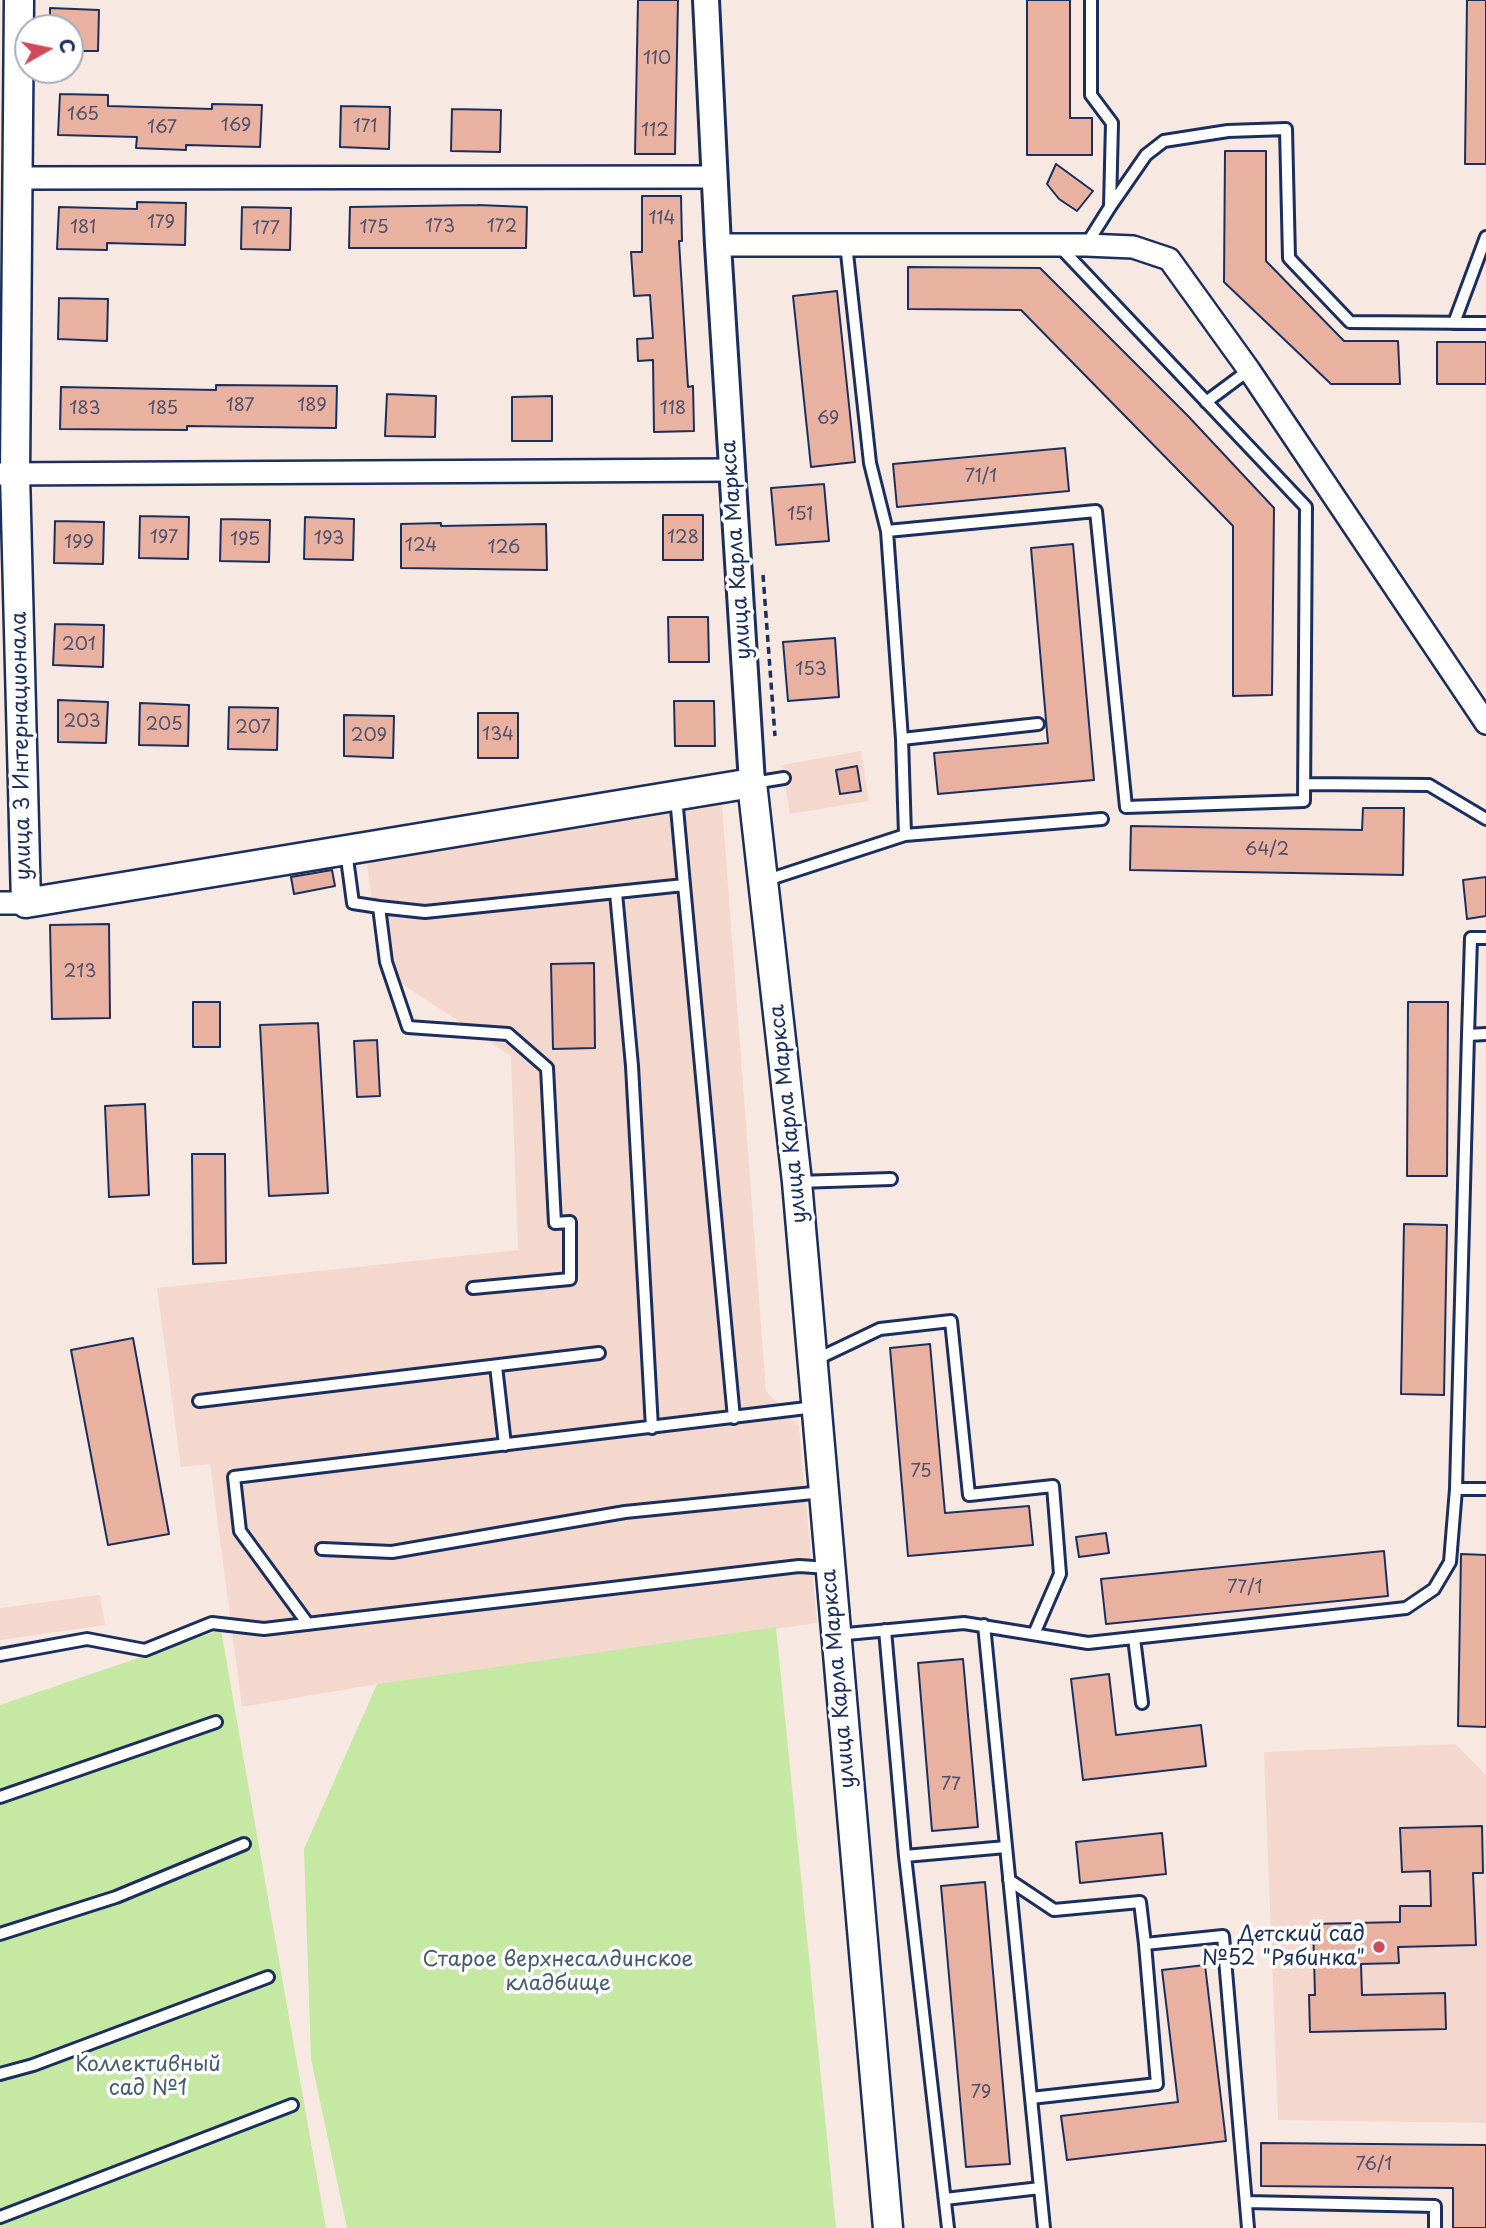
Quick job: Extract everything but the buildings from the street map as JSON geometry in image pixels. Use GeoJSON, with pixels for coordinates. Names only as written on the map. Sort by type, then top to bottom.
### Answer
{"type":"FeatureCollection","features":[{"type":"Feature","properties":{"kind":"main road","name":"улица 3 Интернационала"},"geometry":{"type":"LineString","coordinates":[[13,903],[8,474],[17,177],[19,0]]}},
{"type":"Feature","properties":{"kind":"main road"},"geometry":{"type":"LineString","coordinates":[[13,903],[752,783]]}},
{"type":"Feature","properties":{"kind":"main road","name":"улица Карла Маркса"},"geometry":{"type":"LineString","coordinates":[[752,783],[797,1182],[888,2228]]}},
{"type":"Feature","properties":{"kind":"street","name":"улица Карла Маркса"},"geometry":{"type":"LineString","coordinates":[[706,0],[718,245],[752,783]]}},
{"type":"Feature","properties":{"kind":"street"},"geometry":{"type":"LineString","coordinates":[[17,177],[715,177]]}},
{"type":"Feature","properties":{"kind":"street"},"geometry":{"type":"LineString","coordinates":[[718,245],[1086,245],[1133,247],[1169,260],[1249,370],[1486,723]]}},
{"type":"Feature","properties":{"kind":"street"},"geometry":{"type":"LineString","coordinates":[[8,474],[732,470]]}},
{"type":"Feature","properties":{"kind":"lane"},"geometry":{"type":"LineString","coordinates":[[1091,0],[1091,95],[1112,123],[1110,207]]}},
{"type":"Feature","properties":{"kind":"lane"},"geometry":{"type":"LineString","coordinates":[[1086,245],[1146,155],[1164,141],[1228,131],[1286,129],[1289,258],[1350,322],[1486,323]]}},
{"type":"Feature","properties":{"kind":"lane"},"geometry":{"type":"LineString","coordinates":[[1454,323],[1486,237]]}},
{"type":"Feature","properties":{"kind":"lane"},"geometry":{"type":"LineString","coordinates":[[846,244],[870,463],[887,531],[902,739],[905,835]]}},
{"type":"Feature","properties":{"kind":"lane"},"geometry":{"type":"LineString","coordinates":[[887,531],[1096,510],[1126,807],[1304,801],[1306,507],[1059,246]]}},
{"type":"Feature","properties":{"kind":"lane"},"geometry":{"type":"LineString","coordinates":[[1206,402],[1249,370]]}},
{"type":"Feature","properties":{"kind":"lane"},"geometry":{"type":"LineString","coordinates":[[902,739],[1038,724]]}},
{"type":"Feature","properties":{"kind":"lane"},"geometry":{"type":"LineString","coordinates":[[752,783],[784,778]]}},
{"type":"Feature","properties":{"kind":"lane"},"geometry":{"type":"LineString","coordinates":[[1304,784],[1429,785],[1486,819]]}},
{"type":"Feature","properties":{"kind":"lane"},"geometry":{"type":"LineString","coordinates":[[676,796],[734,1418]]}},
{"type":"Feature","properties":{"kind":"lane"},"geometry":{"type":"LineString","coordinates":[[764,881],[905,835],[1102,819]]}},
{"type":"Feature","properties":{"kind":"lane"},"geometry":{"type":"LineString","coordinates":[[346,850],[353,903],[425,912],[684,885]]}},
{"type":"Feature","properties":{"kind":"lane"},"geometry":{"type":"LineString","coordinates":[[616,893],[632,1066],[652,1427]]}},
{"type":"Feature","properties":{"kind":"lane"},"geometry":{"type":"LineString","coordinates":[[379,907],[386,962],[408,1027],[508,1034],[547,1068],[555,1223],[570,1222],[570,1279],[472,1288]]}},
{"type":"Feature","properties":{"kind":"lane"},"geometry":{"type":"LineString","coordinates":[[835,1635],[964,1623],[1088,1643],[1406,1608],[1434,1589],[1450,1562],[1456,1489],[1471,938],[1486,938]]}},
{"type":"Feature","properties":{"kind":"lane"},"geometry":{"type":"LineString","coordinates":[[1468,1035],[1486,1034]]}},
{"type":"Feature","properties":{"kind":"lane"},"geometry":{"type":"LineString","coordinates":[[797,1182],[891,1179]]}},
{"type":"Feature","properties":{"kind":"lane"},"geometry":{"type":"LineString","coordinates":[[812,1362],[880,1329],[951,1321],[969,1495],[1053,1486],[1060,1574],[1034,1634]]}},
{"type":"Feature","properties":{"kind":"lane"},"geometry":{"type":"LineString","coordinates":[[199,1401],[599,1353]]}},
{"type":"Feature","properties":{"kind":"lane"},"geometry":{"type":"LineString","coordinates":[[496,1366],[505,1445]]}},
{"type":"Feature","properties":{"kind":"lane"},"geometry":{"type":"LineString","coordinates":[[308,1624],[240,1531],[234,1476],[816,1407]]}},
{"type":"Feature","properties":{"kind":"lane"},"geometry":{"type":"LineString","coordinates":[[1456,1489],[1486,1489]]}},
{"type":"Feature","properties":{"kind":"lane"},"geometry":{"type":"LineString","coordinates":[[322,1549],[392,1552],[625,1512],[823,1492]]}},
{"type":"Feature","properties":{"kind":"lane"},"geometry":{"type":"LineString","coordinates":[[0,1655],[87,1639],[145,1650],[212,1623],[264,1629],[799,1566],[830,1568]]}},
{"type":"Feature","properties":{"kind":"lane"},"geometry":{"type":"LineString","coordinates":[[984,1625],[1044,2228]]}},
{"type":"Feature","properties":{"kind":"lane"},"geometry":{"type":"LineString","coordinates":[[885,1630],[905,1856],[948,2228]]}},
{"type":"Feature","properties":{"kind":"lane"},"geometry":{"type":"LineString","coordinates":[[1135,1638],[1142,1703]]}},
{"type":"Feature","properties":{"kind":"lane"},"geometry":{"type":"LineString","coordinates":[[0,1797],[216,1722]]}},
{"type":"Feature","properties":{"kind":"lane"},"geometry":{"type":"LineString","coordinates":[[0,1934],[116,1898],[244,1844]]}},
{"type":"Feature","properties":{"kind":"lane"},"geometry":{"type":"LineString","coordinates":[[905,1856],[1006,1847]]}},
{"type":"Feature","properties":{"kind":"lane"},"geometry":{"type":"LineString","coordinates":[[1009,1880],[1055,1910],[1140,1902],[1145,1944],[1157,2084],[1031,2098]]}},
{"type":"Feature","properties":{"kind":"lane"},"geometry":{"type":"LineString","coordinates":[[1145,1944],[1223,1936],[1248,2228]]}},
{"type":"Feature","properties":{"kind":"lane"},"geometry":{"type":"LineString","coordinates":[[0,2074],[33,2065],[268,1977]]}},
{"type":"Feature","properties":{"kind":"lane"},"geometry":{"type":"LineString","coordinates":[[0,2217],[292,2105]]}},
{"type":"Feature","properties":{"kind":"lane"},"geometry":{"type":"LineString","coordinates":[[945,2199],[1040,2188]]}},
{"type":"Feature","properties":{"kind":"lane"},"geometry":{"type":"LineString","coordinates":[[1246,2202],[1435,2206],[1435,2228]]}},
{"type":"Feature","properties":{"kind":"shaded area"},"geometry":{"type":"Polygon","coordinates":[[[861,751],[869,801],[790,814],[782,765],[861,751]]]}},
{"type":"Feature","properties":{"kind":"shaded area"},"geometry":{"type":"Polygon","coordinates":[[[722,805],[766,1391],[799,1426],[817,1623],[377,1684],[242,1707],[210,1464],[181,1467],[157,1288],[518,1250],[511,1056],[381,970],[367,863],[722,805]]]}},
{"type":"Feature","properties":{"kind":"shaded area"},"geometry":{"type":"Polygon","coordinates":[[[100,1595],[105,1625],[0,1640],[0,1608],[100,1595]]]}},
{"type":"Feature","properties":{"kind":"shaded area","name":"Детский сад №52 \"Рябинка\""},"geometry":{"type":"Polygon","coordinates":[[[1455,1744],[1486,1775],[1486,2123],[1278,2120],[1264,1752],[1455,1744]]]}},
{"type":"Feature","properties":{"kind":"green space","name":"Старое верхнесалдинское кладбище"},"geometry":{"type":"Polygon","coordinates":[[[776,1627],[836,2228],[347,2228],[311,2059],[304,1849],[377,1684],[776,1627]]]}},
{"type":"Feature","properties":{"kind":"green space","name":"Коллективный сад №1"},"geometry":{"type":"Polygon","coordinates":[[[221,1630],[326,2228],[0,2228],[0,1705],[221,1630]]]}},
{"type":"Feature","properties":{"kind":"place","name":"Детский сад №52 \"Рябинка\""},"geometry":{"type":"Point","coordinates":[1379,1947]}}]}
